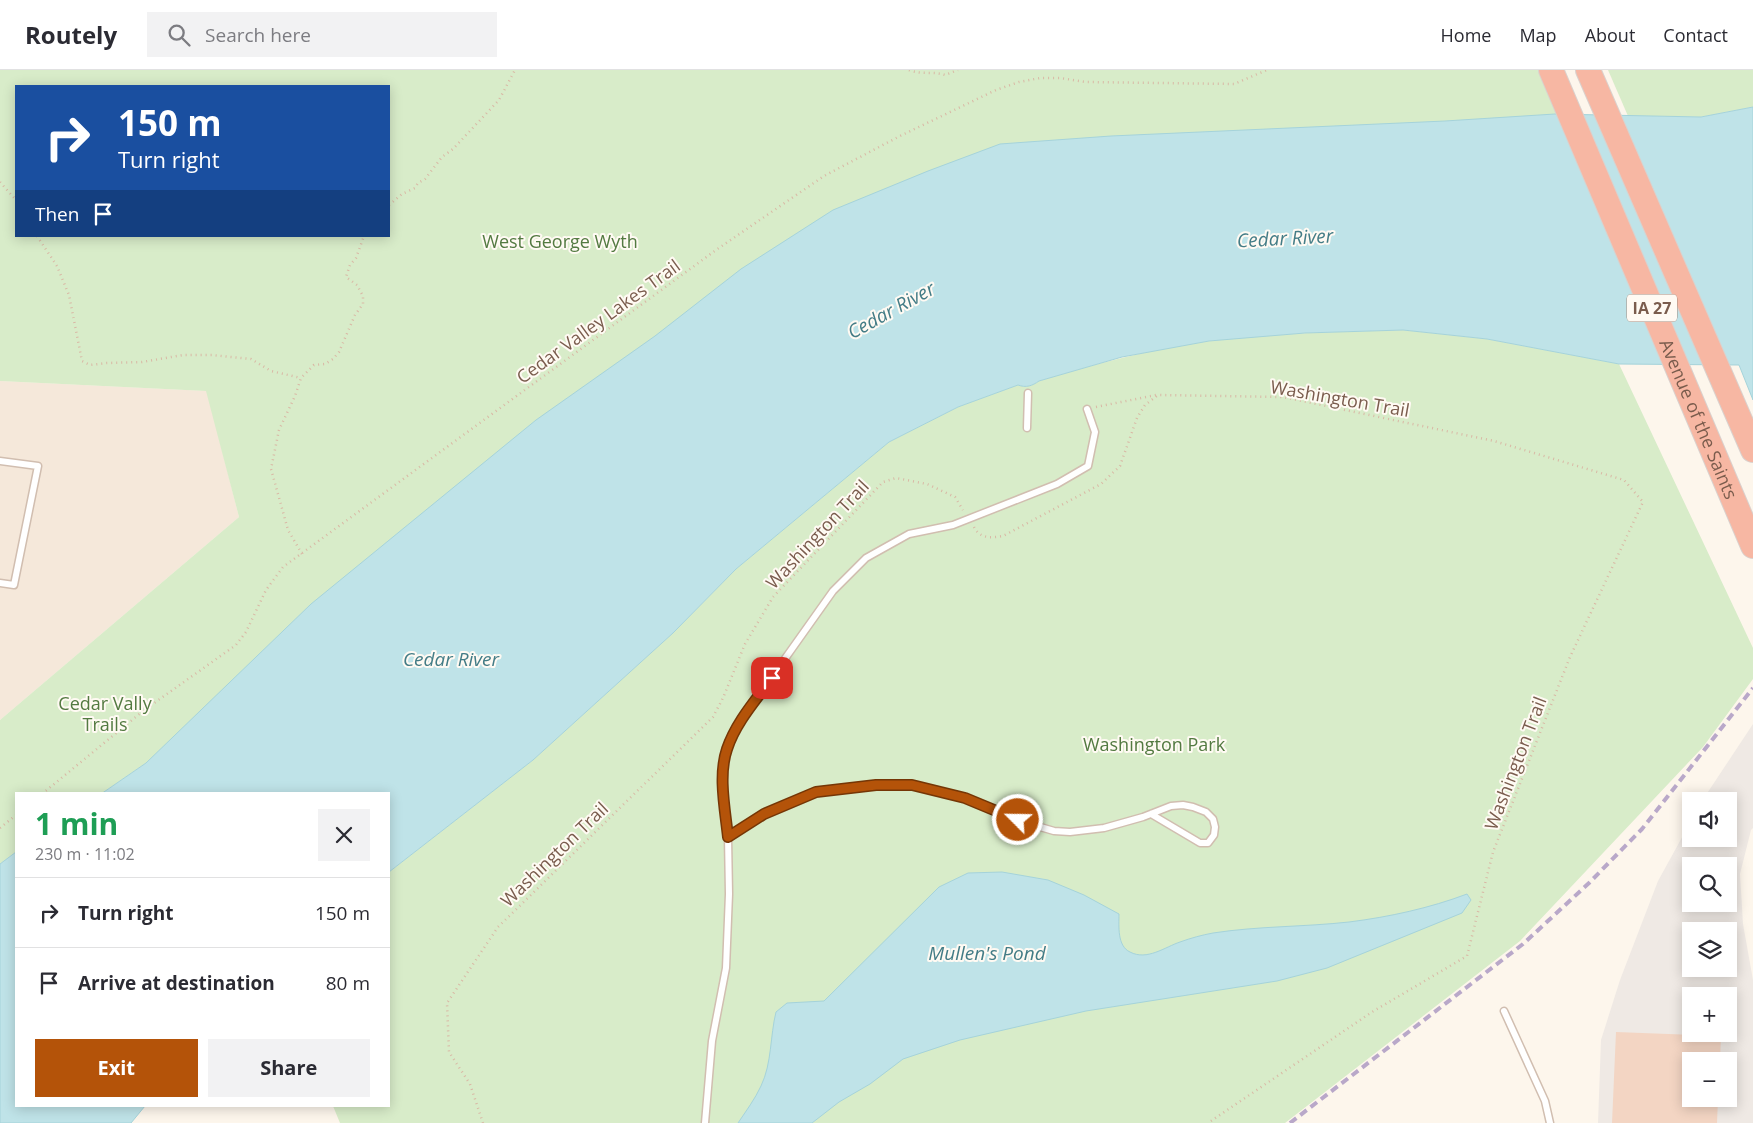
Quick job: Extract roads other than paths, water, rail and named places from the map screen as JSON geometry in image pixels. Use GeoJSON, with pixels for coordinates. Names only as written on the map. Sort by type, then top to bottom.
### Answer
{"type":"FeatureCollection","features":[{"type":"Feature","properties":{"kind":"highway","name":"Avenue of the Saints"},"geometry":{"type":"LineString","coordinates":[[1551,70],[1753,546]]}},
{"type":"Feature","properties":{"kind":"highway","name":"Avenue of the Saints"},"geometry":{"type":"LineString","coordinates":[[1588,70],[1753,450]]}},
{"type":"Feature","properties":{"kind":"lane"},"geometry":{"type":"LineString","coordinates":[[1027,428],[1028,393]]}},
{"type":"Feature","properties":{"kind":"lane"},"geometry":{"type":"LineString","coordinates":[[705,1123],[712,1041],[726,968],[729,894],[728,837],[722,785],[726,750],[735,729],[833,591],[866,558],[909,534],[953,525],[969,519],[1057,484],[1088,466],[1094,432],[1087,409]]}},
{"type":"Feature","properties":{"kind":"lane"},"geometry":{"type":"LineString","coordinates":[[0,462],[38,466],[14,585],[0,583]]}},
{"type":"Feature","properties":{"kind":"lane"},"geometry":{"type":"LineString","coordinates":[[728,837],[764,814],[816,792],[876,785],[912,785],[965,798],[1024,822],[1054,831],[1070,832],[1104,828],[1171,806],[1183,805],[1206,812],[1213,819],[1214,835],[1208,844],[1200,843],[1151,814]]}},
{"type":"Feature","properties":{"kind":"lane"},"geometry":{"type":"LineString","coordinates":[[1504,1012],[1545,1102],[1550,1123]]}},
{"type":"Feature","properties":{"kind":"water","name":"Cedar River"},"geometry":{"type":"Polygon","coordinates":[[[1753,107],[1753,400],[1739,365],[1619,364],[1487,339],[1403,330],[1305,333],[1209,341],[1122,357],[1039,381],[1029,386],[1018,385],[958,407],[889,442],[736,569],[673,633],[533,760],[390,871],[390,792],[104,792],[146,763],[311,604],[536,420],[655,336],[741,269],[833,210],[1000,144],[1111,136],[1445,121],[1555,114],[1701,117],[1753,107]]]}},
{"type":"Feature","properties":{"kind":"water"},"geometry":{"type":"Polygon","coordinates":[[[15,853],[15,1107],[144,1107],[131,1123],[0,1123],[0,864],[15,853]]]}},
{"type":"Feature","properties":{"kind":"water","name":"Mullen's Pond"},"geometry":{"type":"Polygon","coordinates":[[[1002,872],[1048,880],[1084,895],[1119,914],[1119,930],[1123,945],[1130,952],[1143,955],[1156,952],[1188,939],[1213,933],[1364,920],[1424,908],[1467,894],[1471,900],[1462,913],[1327,968],[1277,981],[1086,1011],[960,1040],[903,1059],[870,1084],[839,1102],[812,1123],[738,1123],[756,1096],[765,1077],[776,1012],[787,1003],[824,1001],[939,887],[968,873],[1002,872]]]}},
{"type":"Feature","properties":{"kind":"railway"},"geometry":{"type":"LineString","coordinates":[[1290,1123],[1523,944],[1589,883],[1642,829],[1753,688]]}},
{"type":"Feature","properties":{"kind":"park label","name":"West George Wyth"},"geometry":{"type":"Point","coordinates":[560,241]}},
{"type":"Feature","properties":{"kind":"park label","name":"Cedar Vally Trails"},"geometry":{"type":"Point","coordinates":[105,713]}},
{"type":"Feature","properties":{"kind":"park label","name":"Washington Park"},"geometry":{"type":"Point","coordinates":[1154,744]}}]}
